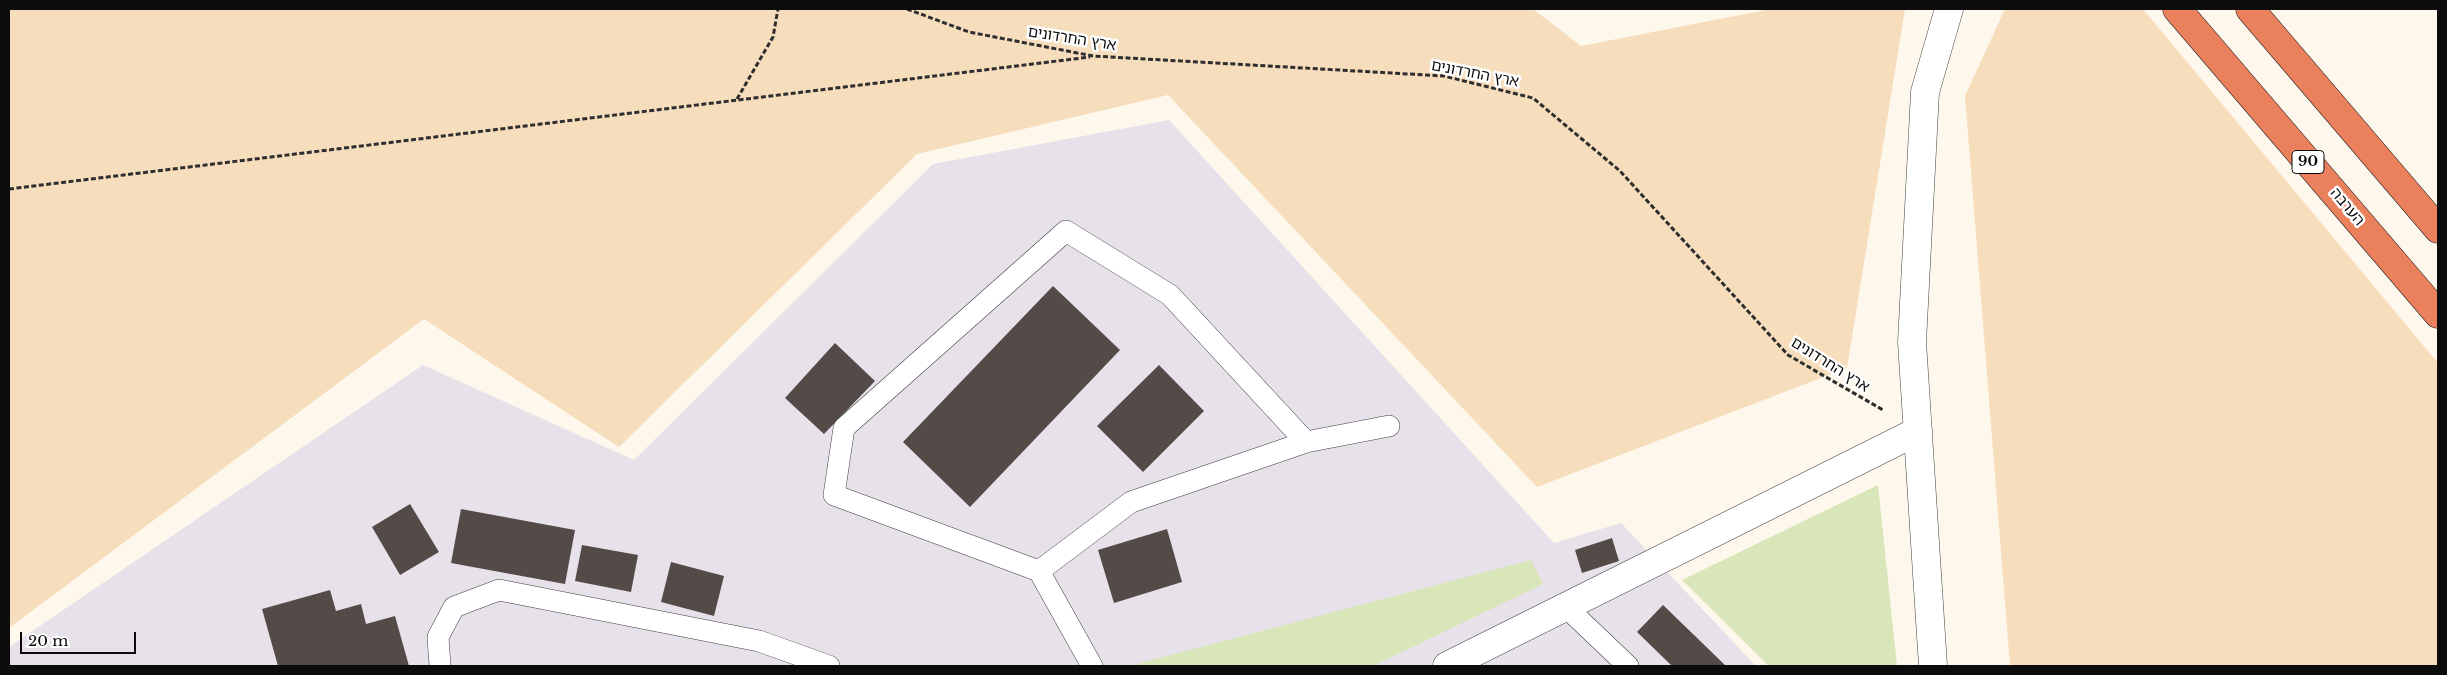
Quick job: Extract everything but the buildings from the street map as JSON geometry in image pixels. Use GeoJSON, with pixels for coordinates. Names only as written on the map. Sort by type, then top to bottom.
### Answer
{"type":"FeatureCollection","features":[{"type":"Feature","properties":{"kind":"highway","name":"הערבה"},"geometry":{"type":"LineString","coordinates":[[2178,9],[2438,314]]}},
{"type":"Feature","properties":{"kind":"highway"},"geometry":{"type":"LineString","coordinates":[[2250,9],[2438,229]]}},
{"type":"Feature","properties":{"kind":"street"},"geometry":{"type":"LineString","coordinates":[[1933,666],[1912,342],[1924,92],[1949,9]]}},
{"type":"Feature","properties":{"kind":"street"},"geometry":{"type":"LineString","coordinates":[[1447,666],[1918,431]]}},
{"type":"Feature","properties":{"kind":"lane"},"geometry":{"type":"LineString","coordinates":[[1092,666],[1039,571],[834,495],[844,428],[1066,232],[1170,295],[1306,442]]}},
{"type":"Feature","properties":{"kind":"lane"},"geometry":{"type":"LineString","coordinates":[[1039,571],[1131,502],[1306,442],[1388,426]]}},
{"type":"Feature","properties":{"kind":"lane"},"geometry":{"type":"LineString","coordinates":[[440,666],[438,637],[454,607],[499,590],[759,641],[829,666]]}},
{"type":"Feature","properties":{"kind":"lane"},"geometry":{"type":"LineString","coordinates":[[1566,607],[1628,666]]}},
{"type":"Feature","properties":{"kind":"path"},"geometry":{"type":"LineString","coordinates":[[737,100],[772,37],[778,9]]}},
{"type":"Feature","properties":{"kind":"path","name":"ארץ החרדונים"},"geometry":{"type":"LineString","coordinates":[[907,9],[969,32],[1093,56],[1444,76],[1534,98],[1620,171],[1788,355],[1918,431]]}},
{"type":"Feature","properties":{"kind":"path"},"geometry":{"type":"LineString","coordinates":[[9,189],[1093,56]]}},
{"type":"Feature","properties":{"kind":"shaded area"},"geometry":{"type":"Polygon","coordinates":[[[1169,120],[1554,543],[1621,523],[1756,666],[9,666],[9,647],[423,365],[634,460],[933,164],[1169,120]]]}},
{"type":"Feature","properties":{"kind":"green space"},"geometry":{"type":"Polygon","coordinates":[[[1878,485],[1897,666],[1769,666],[1682,580],[1878,485]]]}},
{"type":"Feature","properties":{"kind":"green space"},"geometry":{"type":"Polygon","coordinates":[[[1531,560],[1543,584],[1373,666],[1129,666],[1531,560]]]}},
{"type":"Feature","properties":{"kind":"sand"},"geometry":{"type":"Polygon","coordinates":[[[9,9],[1533,9],[1581,46],[1771,9],[1905,9],[1847,368],[1537,487],[1168,95],[917,154],[619,447],[424,319],[9,628],[9,9]]]}},
{"type":"Feature","properties":{"kind":"sand"},"geometry":{"type":"Polygon","coordinates":[[[2005,9],[2143,9],[2438,363],[2438,666],[2010,666],[1965,96],[2005,9]]]}}]}
